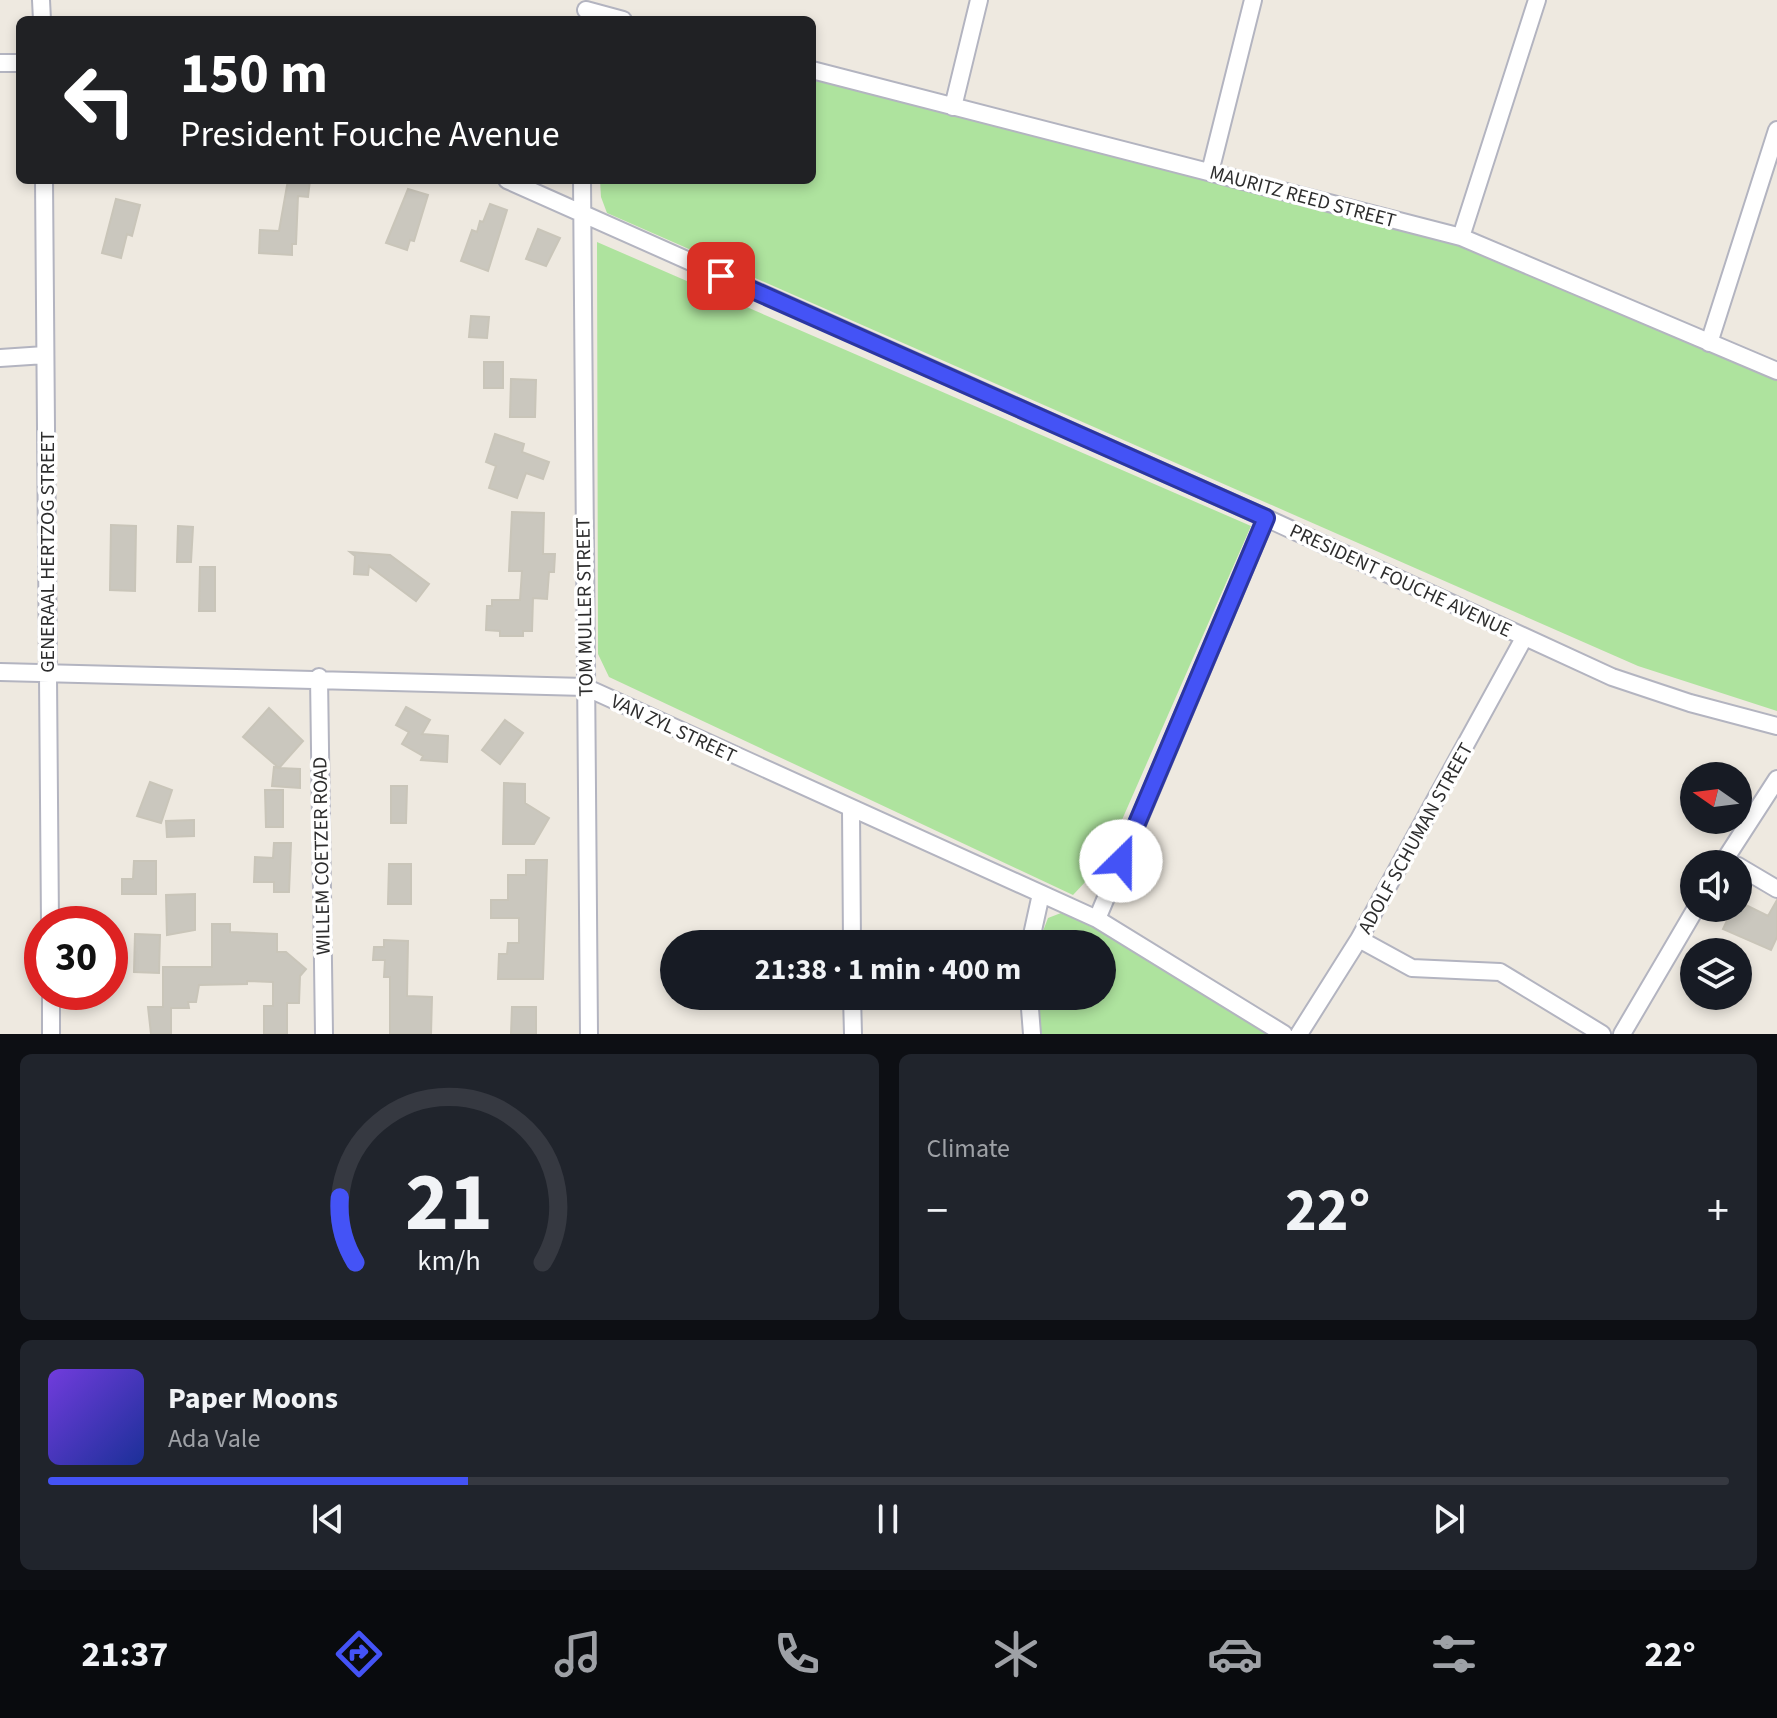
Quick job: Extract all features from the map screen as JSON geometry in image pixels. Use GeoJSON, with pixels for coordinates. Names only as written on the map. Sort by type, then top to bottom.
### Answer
{"type":"FeatureCollection","features":[{"type":"Feature","properties":{"kind":"street"},"geometry":{"type":"LineString","coordinates":[[953,107],[979,0]]}},
{"type":"Feature","properties":{"kind":"street"},"geometry":{"type":"LineString","coordinates":[[1210,172],[1253,0]]}},
{"type":"Feature","properties":{"kind":"street"},"geometry":{"type":"LineString","coordinates":[[1461,237],[1537,0]]}},
{"type":"Feature","properties":{"kind":"street"},"geometry":{"type":"LineString","coordinates":[[586,10],[608,16]]}},
{"type":"Feature","properties":{"kind":"street","name":"MAURITZ REED STREET"},"geometry":{"type":"LineString","coordinates":[[816,71],[1461,237],[1777,371]]}},
{"type":"Feature","properties":{"kind":"street"},"geometry":{"type":"LineString","coordinates":[[1709,343],[1777,130]]}},
{"type":"Feature","properties":{"kind":"street","name":"GENERAAL HERTZOG STREET"},"geometry":{"type":"LineString","coordinates":[[44,184],[50,906]]}},
{"type":"Feature","properties":{"kind":"street","name":"PRESIDENT FOUCHE AVENUE"},"geometry":{"type":"LineString","coordinates":[[516,184],[1266,518],[1612,677],[1690,703],[1777,726]]}},
{"type":"Feature","properties":{"kind":"street","name":"TOM MULLER STREET"},"geometry":{"type":"LineString","coordinates":[[582,184],[589,1034]]}},
{"type":"Feature","properties":{"kind":"street"},"geometry":{"type":"LineString","coordinates":[[0,358],[45,355]]}},
{"type":"Feature","properties":{"kind":"street"},"geometry":{"type":"LineString","coordinates":[[1097,919],[1266,518]]}},
{"type":"Feature","properties":{"kind":"street","name":"ADOLF SCHUMAN STREET"},"geometry":{"type":"LineString","coordinates":[[1299,1034],[1359,939],[1524,638]]}},
{"type":"Feature","properties":{"kind":"street","name":"VAN ZYL STREET"},"geometry":{"type":"LineString","coordinates":[[0,672],[319,677],[585,687],[1097,919],[1284,1034]]}},
{"type":"Feature","properties":{"kind":"street","name":"WILLEM COETZER ROAD"},"geometry":{"type":"LineString","coordinates":[[319,677],[324,1034]]}},
{"type":"Feature","properties":{"kind":"street"},"geometry":{"type":"LineString","coordinates":[[1737,850],[1777,779]]}},
{"type":"Feature","properties":{"kind":"street"},"geometry":{"type":"LineString","coordinates":[[851,810],[852,930]]}},
{"type":"Feature","properties":{"kind":"street"},"geometry":{"type":"LineString","coordinates":[[1752,875],[1777,889]]}},
{"type":"Feature","properties":{"kind":"street"},"geometry":{"type":"LineString","coordinates":[[1033,930],[1041,894]]}},
{"type":"Feature","properties":{"kind":"street"},"geometry":{"type":"LineString","coordinates":[[1622,1034],[1688,922]]}},
{"type":"Feature","properties":{"kind":"street"},"geometry":{"type":"LineString","coordinates":[[1359,939],[1412,968],[1500,972],[1602,1034]]}},
{"type":"Feature","properties":{"kind":"street"},"geometry":{"type":"LineString","coordinates":[[51,1010],[51,1034]]}},
{"type":"Feature","properties":{"kind":"street"},"geometry":{"type":"LineString","coordinates":[[852,1010],[853,1034]]}},
{"type":"Feature","properties":{"kind":"street"},"geometry":{"type":"LineString","coordinates":[[1030,1010],[1032,1034]]}},
{"type":"Feature","properties":{"kind":"green space"},"geometry":{"type":"Polygon","coordinates":[[[816,79],[1452,243],[1777,378],[1777,711],[1638,666],[607,213],[600,184],[816,184],[816,79]]]}},
{"type":"Feature","properties":{"kind":"green space"},"geometry":{"type":"Polygon","coordinates":[[[597,242],[1251,526],[1103,863],[1073,895],[609,677],[598,654],[597,242]]]}},
{"type":"Feature","properties":{"kind":"green space"},"geometry":{"type":"Polygon","coordinates":[[[1061,913],[1100,930],[1043,930],[1048,918],[1061,913]]]}},
{"type":"Feature","properties":{"kind":"green space"},"geometry":{"type":"Polygon","coordinates":[[[1116,940],[1267,1034],[1042,1034],[1037,1022],[1037,1010],[1116,1010],[1116,940]]]}},
{"type":"Feature","properties":{"kind":"building"},"geometry":{"type":"Polygon","coordinates":[[[287,184],[310,184],[308,197],[298,196],[296,244],[292,244],[292,255],[259,253],[260,230],[279,231],[287,184]]]}},
{"type":"Feature","properties":{"kind":"building"},"geometry":{"type":"Polygon","coordinates":[[[408,189],[428,195],[414,241],[410,240],[407,250],[386,243],[408,189]]]}},
{"type":"Feature","properties":{"kind":"building"},"geometry":{"type":"Polygon","coordinates":[[[116,199],[140,205],[132,236],[127,234],[121,258],[102,253],[116,199]]]}},
{"type":"Feature","properties":{"kind":"building"},"geometry":{"type":"Polygon","coordinates":[[[490,204],[507,210],[488,271],[461,261],[472,230],[477,232],[490,204]]]}},
{"type":"Feature","properties":{"kind":"building"},"geometry":{"type":"Polygon","coordinates":[[[538,229],[560,238],[546,266],[526,259],[538,229]]]}},
{"type":"Feature","properties":{"kind":"building"},"geometry":{"type":"Polygon","coordinates":[[[471,316],[489,317],[487,338],[469,337],[471,316]]]}},
{"type":"Feature","properties":{"kind":"building"},"geometry":{"type":"Polygon","coordinates":[[[484,362],[503,362],[503,388],[484,388],[484,362]]]}},
{"type":"Feature","properties":{"kind":"building"},"geometry":{"type":"Polygon","coordinates":[[[511,379],[536,380],[535,417],[510,417],[511,379]]]}},
{"type":"Feature","properties":{"kind":"building"},"geometry":{"type":"Polygon","coordinates":[[[495,434],[524,444],[522,452],[549,462],[543,479],[526,473],[517,498],[489,488],[496,466],[486,462],[495,434]]]}},
{"type":"Feature","properties":{"kind":"building"},"geometry":{"type":"Polygon","coordinates":[[[512,512],[544,513],[543,554],[555,554],[554,572],[549,572],[547,599],[533,598],[532,631],[523,631],[523,636],[500,636],[500,631],[486,630],[487,606],[492,606],[492,600],[520,600],[522,571],[509,571],[512,512]]]}},
{"type":"Feature","properties":{"kind":"building"},"geometry":{"type":"Polygon","coordinates":[[[111,525],[136,526],[135,591],[110,590],[111,525]]]}},
{"type":"Feature","properties":{"kind":"building"},"geometry":{"type":"Polygon","coordinates":[[[178,526],[193,527],[191,562],[177,562],[178,526]]]}},
{"type":"Feature","properties":{"kind":"building"},"geometry":{"type":"Polygon","coordinates":[[[350,552],[390,555],[429,584],[416,601],[369,566],[368,575],[354,574],[355,556],[350,552]]]}},
{"type":"Feature","properties":{"kind":"building"},"geometry":{"type":"Polygon","coordinates":[[[200,567],[215,567],[215,611],[199,611],[200,567]]]}},
{"type":"Feature","properties":{"kind":"building"},"geometry":{"type":"Polygon","coordinates":[[[406,707],[430,720],[422,734],[448,736],[447,762],[421,760],[423,756],[402,744],[409,732],[396,725],[406,707]]]}},
{"type":"Feature","properties":{"kind":"building"},"geometry":{"type":"Polygon","coordinates":[[[269,708],[303,741],[279,768],[243,737],[269,708]]]}},
{"type":"Feature","properties":{"kind":"building"},"geometry":{"type":"Polygon","coordinates":[[[505,720],[523,733],[500,764],[482,750],[505,720]]]}},
{"type":"Feature","properties":{"kind":"building"},"geometry":{"type":"Polygon","coordinates":[[[274,767],[300,769],[300,788],[272,786],[274,767]]]}},
{"type":"Feature","properties":{"kind":"building"},"geometry":{"type":"Polygon","coordinates":[[[150,782],[172,790],[161,823],[137,816],[150,782]]]}},
{"type":"Feature","properties":{"kind":"building"},"geometry":{"type":"Polygon","coordinates":[[[504,783],[525,784],[525,803],[549,818],[534,844],[503,844],[504,783]]]}},
{"type":"Feature","properties":{"kind":"building"},"geometry":{"type":"Polygon","coordinates":[[[391,786],[407,786],[406,823],[391,823],[391,786]]]}},
{"type":"Feature","properties":{"kind":"building"},"geometry":{"type":"Polygon","coordinates":[[[265,790],[283,790],[283,827],[266,827],[265,790]]]}},
{"type":"Feature","properties":{"kind":"building"},"geometry":{"type":"Polygon","coordinates":[[[194,820],[194,836],[167,837],[166,821],[194,820]]]}},
{"type":"Feature","properties":{"kind":"building"},"geometry":{"type":"Polygon","coordinates":[[[274,843],[291,843],[289,892],[274,892],[274,882],[254,882],[255,857],[273,858],[274,843]]]}},
{"type":"Feature","properties":{"kind":"building"},"geometry":{"type":"Polygon","coordinates":[[[526,860],[547,860],[543,979],[498,979],[499,954],[507,954],[508,943],[519,943],[519,918],[491,918],[491,900],[508,900],[508,875],[526,875],[526,860]]]}},
{"type":"Feature","properties":{"kind":"building"},"geometry":{"type":"Polygon","coordinates":[[[134,861],[156,861],[156,894],[122,894],[122,879],[133,879],[134,861]]]}},
{"type":"Feature","properties":{"kind":"building"},"geometry":{"type":"Polygon","coordinates":[[[389,864],[411,864],[411,904],[388,904],[389,864]]]}},
{"type":"Feature","properties":{"kind":"building"},"geometry":{"type":"Polygon","coordinates":[[[195,894],[195,930],[167,935],[166,895],[195,894]]]}},
{"type":"Feature","properties":{"kind":"building"},"geometry":{"type":"Polygon","coordinates":[[[1777,900],[1777,937],[1771,950],[1752,942],[1752,938],[1744,938],[1723,929],[1726,922],[1752,922],[1752,908],[1768,916],[1777,900]]]}},
{"type":"Feature","properties":{"kind":"building"},"geometry":{"type":"Polygon","coordinates":[[[212,924],[230,924],[230,932],[277,934],[277,952],[286,952],[306,969],[300,976],[299,1003],[287,1003],[287,1034],[264,1034],[264,1006],[273,1006],[273,982],[247,981],[247,984],[199,985],[196,1002],[188,1002],[189,1008],[171,1008],[171,1034],[151,1034],[148,1007],[163,1007],[163,967],[212,967],[212,924]]]}},
{"type":"Feature","properties":{"kind":"building"},"geometry":{"type":"Polygon","coordinates":[[[135,934],[160,935],[159,973],[134,972],[135,934]]]}},
{"type":"Feature","properties":{"kind":"building"},"geometry":{"type":"Polygon","coordinates":[[[384,940],[408,941],[407,996],[432,997],[431,1034],[390,1034],[390,977],[384,977],[385,960],[373,960],[374,947],[384,947],[384,940]]]}},
{"type":"Feature","properties":{"kind":"building"},"geometry":{"type":"Polygon","coordinates":[[[512,1007],[536,1007],[536,1034],[511,1034],[512,1007]]]}},
{"type":"Feature","properties":{"kind":"route"},"geometry":{"type":"LineString","coordinates":[[721,276],[1266,518],[1121,861]]}}]}
